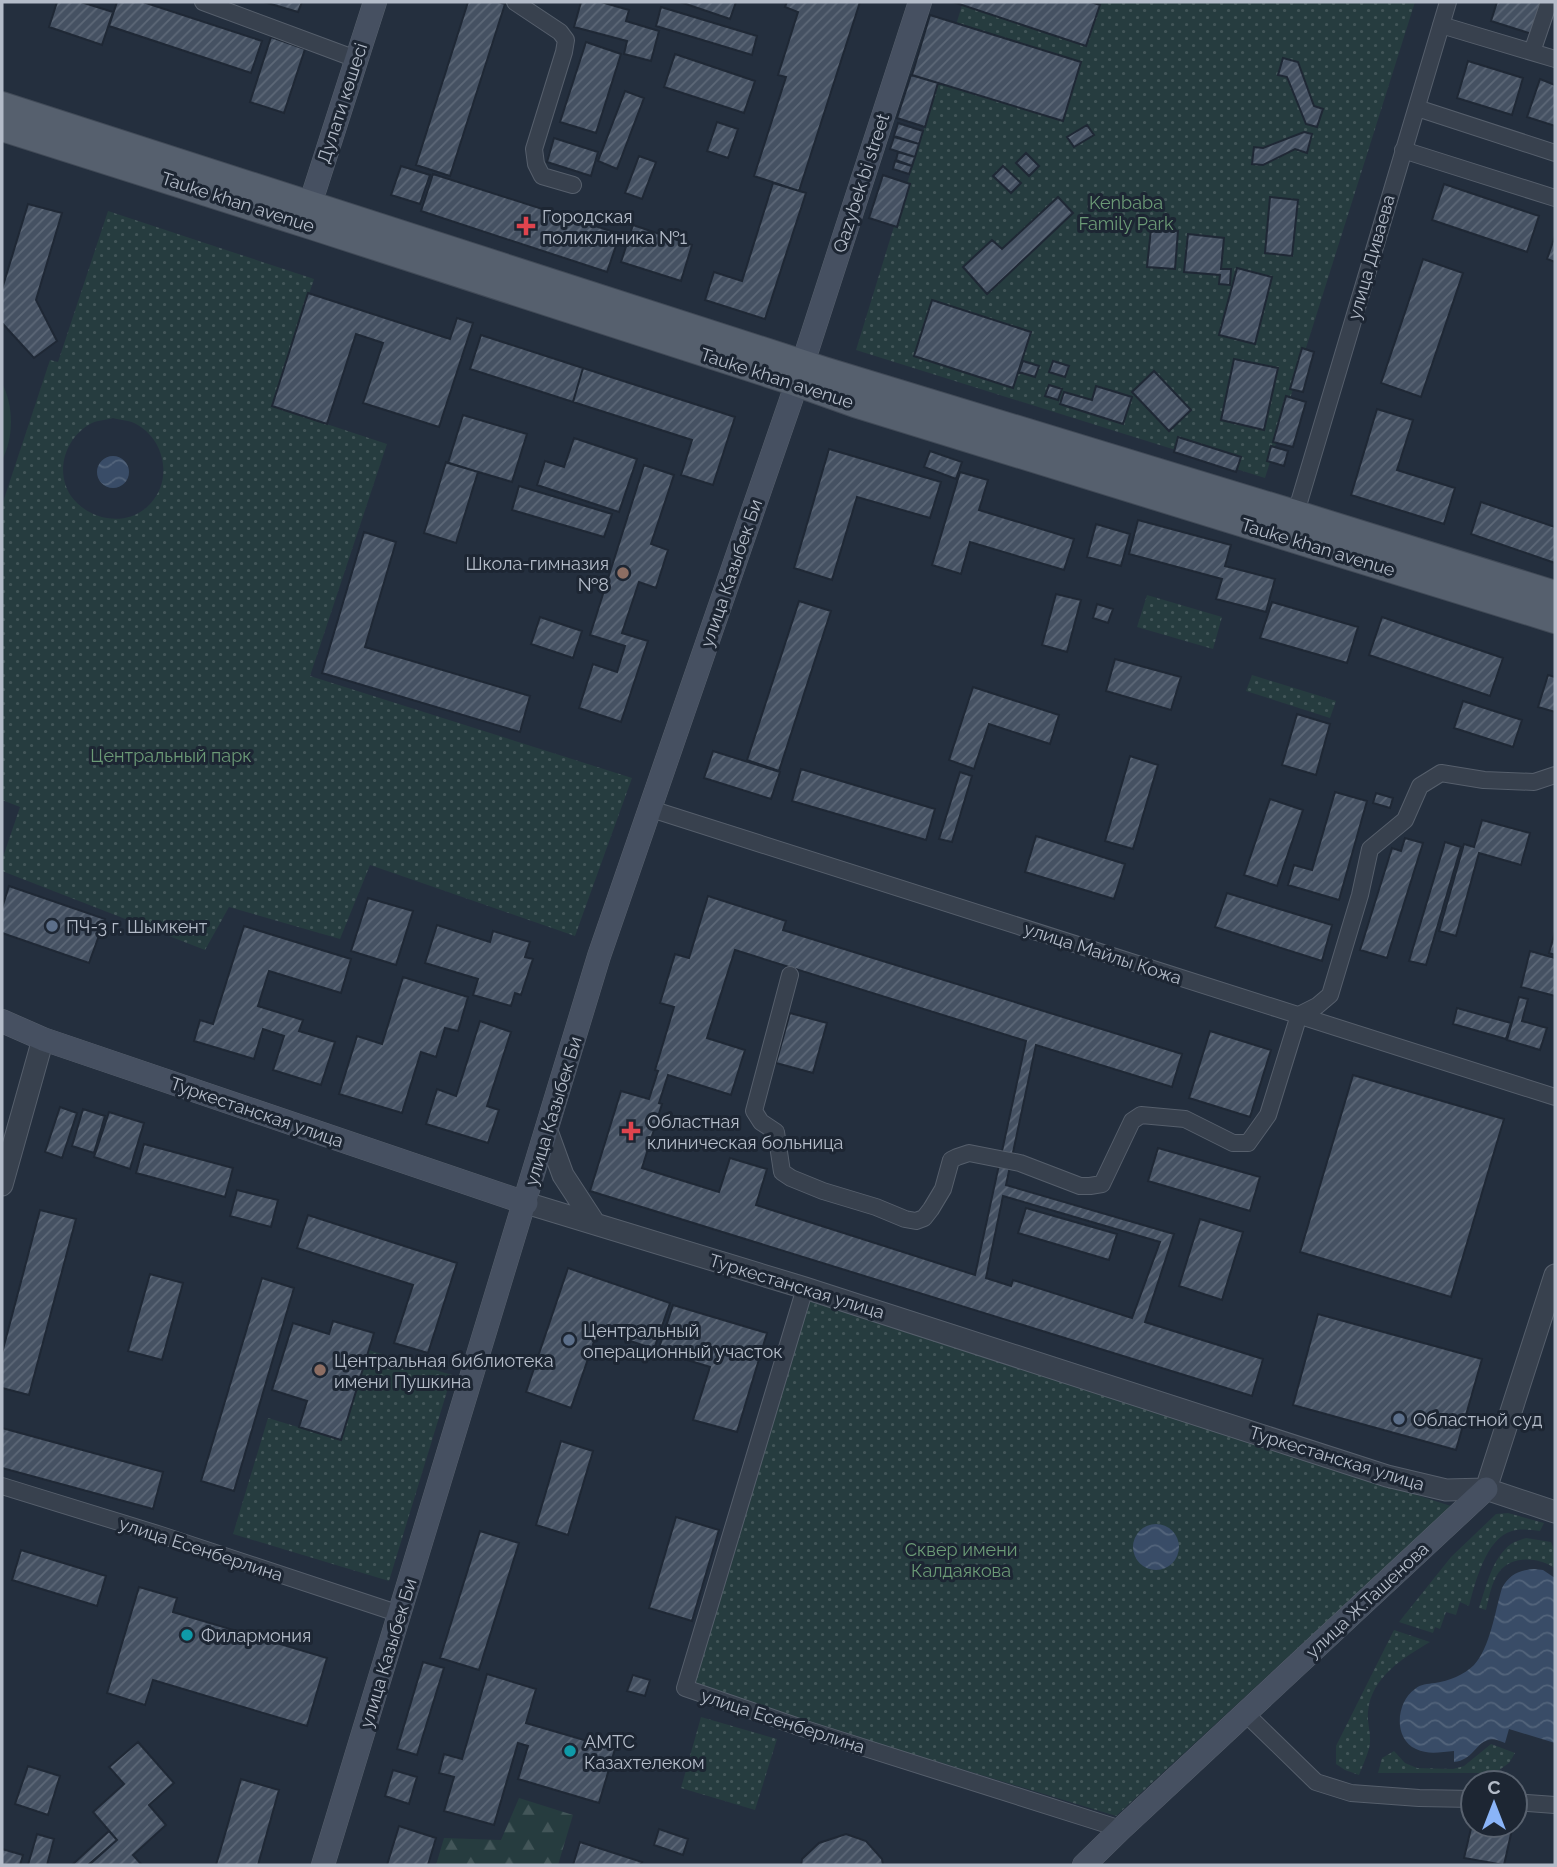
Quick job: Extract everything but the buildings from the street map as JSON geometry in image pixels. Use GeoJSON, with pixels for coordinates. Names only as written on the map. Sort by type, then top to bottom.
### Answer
{"type":"FeatureCollection","features":[{"type":"Feature","properties":{"kind":"main road","name":"Дулати көшесі"},"geometry":{"type":"LineString","coordinates":[[307,214],[375,2]]}},
{"type":"Feature","properties":{"kind":"main road","name":"Qazybek bi street"},"geometry":{"type":"LineString","coordinates":[[799,373],[920,2]]}},
{"type":"Feature","properties":{"kind":"main road","name":"Tauke khan avenue"},"geometry":{"type":"LineString","coordinates":[[2,105],[307,214],[799,373],[1175,478],[1291,525],[1555,620]]}},
{"type":"Feature","properties":{"kind":"main road","name":"Tauke khan avenue"},"geometry":{"type":"LineString","coordinates":[[2,128],[307,214]]}},
{"type":"Feature","properties":{"kind":"main road","name":"улица Казыбек Би"},"geometry":{"type":"LineString","coordinates":[[323,1865],[599,956],[799,373]]}},
{"type":"Feature","properties":{"kind":"main road","name":"Tauke khan avenue"},"geometry":{"type":"LineString","coordinates":[[1291,525],[1555,594]]}},
{"type":"Feature","properties":{"kind":"main road","name":"Туркестанская улица"},"geometry":{"type":"LineString","coordinates":[[2,1021],[43,1039],[526,1203]]}},
{"type":"Feature","properties":{"kind":"main road","name":"улица Ж.Ташенова"},"geometry":{"type":"LineString","coordinates":[[1084,1865],[1486,1489]]}},
{"type":"Feature","properties":{"kind":"street"},"geometry":{"type":"LineString","coordinates":[[204,2],[356,59]]}},
{"type":"Feature","properties":{"kind":"street"},"geometry":{"type":"LineString","coordinates":[[515,2],[560,32],[566,40],[534,149],[536,164],[542,176],[573,185]]}},
{"type":"Feature","properties":{"kind":"street","name":"улица Диваева"},"geometry":{"type":"LineString","coordinates":[[1291,525],[1448,2]]}},
{"type":"Feature","properties":{"kind":"street"},"geometry":{"type":"LineString","coordinates":[[1532,52],[1549,2]]}},
{"type":"Feature","properties":{"kind":"street"},"geometry":{"type":"LineString","coordinates":[[1441,25],[1555,60]]}},
{"type":"Feature","properties":{"kind":"street"},"geometry":{"type":"LineString","coordinates":[[1417,108],[1555,153]]}},
{"type":"Feature","properties":{"kind":"street"},"geometry":{"type":"LineString","coordinates":[[1403,150],[1555,198]]}},
{"type":"Feature","properties":{"kind":"street"},"geometry":{"type":"LineString","coordinates":[[790,975],[754,1111],[761,1122],[776,1132],[782,1172],[823,1191],[916,1221],[924,1218],[943,1189],[951,1160],[969,1153],[1020,1163],[1071,1183],[1090,1186],[1102,1184],[1132,1121],[1141,1115],[1185,1119],[1233,1143],[1248,1143],[1268,1115],[1299,1015],[1317,1006],[1330,995],[1360,895],[1370,849],[1405,820],[1420,786],[1441,773],[1484,780],[1534,782],[1555,775]]}},
{"type":"Feature","properties":{"kind":"street","name":"улица Майлы Кожа"},"geometry":{"type":"LineString","coordinates":[[651,809],[1555,1097]]}},
{"type":"Feature","properties":{"kind":"street"},"geometry":{"type":"LineString","coordinates":[[2,1185],[43,1039]]}},
{"type":"Feature","properties":{"kind":"street"},"geometry":{"type":"LineString","coordinates":[[547,1131],[564,1175],[595,1224]]}},
{"type":"Feature","properties":{"kind":"street","name":"Туркестанская улица"},"geometry":{"type":"LineString","coordinates":[[526,1203],[805,1287],[1387,1476],[1446,1490],[1486,1489],[1555,1512]]}},
{"type":"Feature","properties":{"kind":"street","name":"улица Ж.Ташенова"},"geometry":{"type":"LineString","coordinates":[[1486,1489],[1555,1275]]}},
{"type":"Feature","properties":{"kind":"street","name":"улица Есенберлина"},"geometry":{"type":"LineString","coordinates":[[805,1287],[685,1688],[1121,1829]]}},
{"type":"Feature","properties":{"kind":"street","name":"улица Есенберлина"},"geometry":{"type":"LineString","coordinates":[[2,1486],[162,1535],[400,1614]]}},
{"type":"Feature","properties":{"kind":"street"},"geometry":{"type":"LineString","coordinates":[[1245,1713],[1316,1782],[1351,1793],[1459,1799]]}},
{"type":"Feature","properties":{"kind":"street"},"geometry":{"type":"LineString","coordinates":[[1529,1803],[1555,1805]]}},
{"type":"Feature","properties":{"kind":"green space","name":"Kenbaba Family Park"},"geometry":{"type":"Polygon","coordinates":[[[963,2],[1415,2],[1265,478],[856,350],[963,2]]]}},
{"type":"Feature","properties":{"kind":"green space","name":"Центральный парк"},"geometry":{"type":"Polygon","coordinates":[[[108,211],[314,279],[272,406],[387,444],[310,676],[632,778],[575,936],[370,865],[340,939],[229,907],[205,950],[2,871],[2,860],[20,807],[2,800],[2,505],[50,360],[58,362],[108,211]],[[113,418],[92,423],[75,436],[65,455],[63,476],[71,496],[79,505],[98,516],[120,519],[141,512],[150,504],[162,483],[163,471],[159,448],[153,438],[134,423],[113,418]]]}},
{"type":"Feature","properties":{"kind":"green space"},"geometry":{"type":"Polygon","coordinates":[[[2,383],[9,402],[11,422],[9,442],[2,460],[2,383]]]}},
{"type":"Feature","properties":{"kind":"green space"},"geometry":{"type":"Polygon","coordinates":[[[1147,595],[1222,617],[1213,649],[1137,627],[1147,595]]]}},
{"type":"Feature","properties":{"kind":"green space"},"geometry":{"type":"Polygon","coordinates":[[[1252,675],[1336,701],[1330,718],[1246,691],[1252,675]]]}},
{"type":"Feature","properties":{"kind":"green space","name":"Сквер имени Калдаякова"},"geometry":{"type":"Polygon","coordinates":[[[808,1300],[1451,1506],[1116,1816],[689,1686],[808,1300]]]}},
{"type":"Feature","properties":{"kind":"green space"},"geometry":{"type":"Polygon","coordinates":[[[369,1350],[452,1375],[389,1581],[233,1534],[268,1418],[341,1440],[369,1350]]]}},
{"type":"Feature","properties":{"kind":"green space"},"geometry":{"type":"Polygon","coordinates":[[[1508,1513],[1544,1523],[1540,1531],[1512,1531],[1495,1542],[1483,1562],[1469,1606],[1460,1602],[1456,1615],[1446,1612],[1440,1629],[1435,1627],[1433,1633],[1399,1622],[1451,1557],[1496,1514],[1508,1513]]]}},
{"type":"Feature","properties":{"kind":"green space"},"geometry":{"type":"Polygon","coordinates":[[[1526,1538],[1551,1542],[1555,1552],[1555,1568],[1533,1560],[1518,1560],[1504,1566],[1496,1576],[1486,1610],[1479,1608],[1490,1573],[1499,1557],[1511,1544],[1526,1538]]]}},
{"type":"Feature","properties":{"kind":"green space"},"geometry":{"type":"Polygon","coordinates":[[[1394,1630],[1430,1642],[1399,1662],[1375,1689],[1368,1712],[1369,1747],[1359,1775],[1336,1764],[1336,1746],[1394,1630]]]}},
{"type":"Feature","properties":{"kind":"green space"},"geometry":{"type":"Polygon","coordinates":[[[701,1717],[777,1739],[755,1810],[681,1788],[701,1717]]]}},
{"type":"Feature","properties":{"kind":"green space"},"geometry":{"type":"Polygon","coordinates":[[[1491,1744],[1515,1753],[1509,1763],[1501,1769],[1459,1769],[1459,1773],[1378,1773],[1382,1758],[1394,1751],[1405,1763],[1417,1768],[1453,1769],[1464,1766],[1491,1744]]]}},
{"type":"Feature","properties":{"kind":"green space"},"geometry":{"type":"Polygon","coordinates":[[[519,1798],[573,1815],[558,1865],[436,1865],[444,1838],[501,1840],[519,1798]]]}},
{"type":"Feature","properties":{"kind":"water"},"geometry":{"type":"Polygon","coordinates":[[[113,456],[124,461],[129,472],[124,483],[113,488],[102,483],[97,472],[102,461],[113,456]]]}},
{"type":"Feature","properties":{"kind":"water"},"geometry":{"type":"Polygon","coordinates":[[[1156,1524],[1172,1531],[1179,1547],[1172,1563],[1156,1570],[1140,1563],[1133,1547],[1140,1531],[1156,1524]]]}},
{"type":"Feature","properties":{"kind":"water"},"geometry":{"type":"Polygon","coordinates":[[[1534,1569],[1543,1570],[1555,1578],[1555,1743],[1509,1729],[1505,1743],[1488,1740],[1460,1761],[1454,1762],[1454,1751],[1435,1753],[1416,1749],[1403,1737],[1400,1720],[1404,1702],[1420,1686],[1451,1679],[1474,1665],[1488,1639],[1505,1583],[1515,1574],[1534,1569]]]}},
{"type":"Feature","properties":{"kind":"place","name":"Городская поликлиника №1"},"geometry":{"type":"Point","coordinates":[526,226]}},
{"type":"Feature","properties":{"kind":"place","name":"Школа-гимназия №8"},"geometry":{"type":"Point","coordinates":[623,573]}},
{"type":"Feature","properties":{"kind":"place","name":"ПЧ-3 г. Шымкент"},"geometry":{"type":"Point","coordinates":[52,926]}},
{"type":"Feature","properties":{"kind":"place","name":"Областная клиническая больница"},"geometry":{"type":"Point","coordinates":[631,1131]}},
{"type":"Feature","properties":{"kind":"place","name":"Центральный операционный участок"},"geometry":{"type":"Point","coordinates":[569,1340]}},
{"type":"Feature","properties":{"kind":"place","name":"Центральная библиотека имени Пушкина"},"geometry":{"type":"Point","coordinates":[320,1370]}},
{"type":"Feature","properties":{"kind":"place","name":"Областной суд"},"geometry":{"type":"Point","coordinates":[1399,1419]}},
{"type":"Feature","properties":{"kind":"place","name":"Филармония"},"geometry":{"type":"Point","coordinates":[187,1635]}},
{"type":"Feature","properties":{"kind":"place","name":"АМТС Казахтелеком"},"geometry":{"type":"Point","coordinates":[570,1751]}}]}
